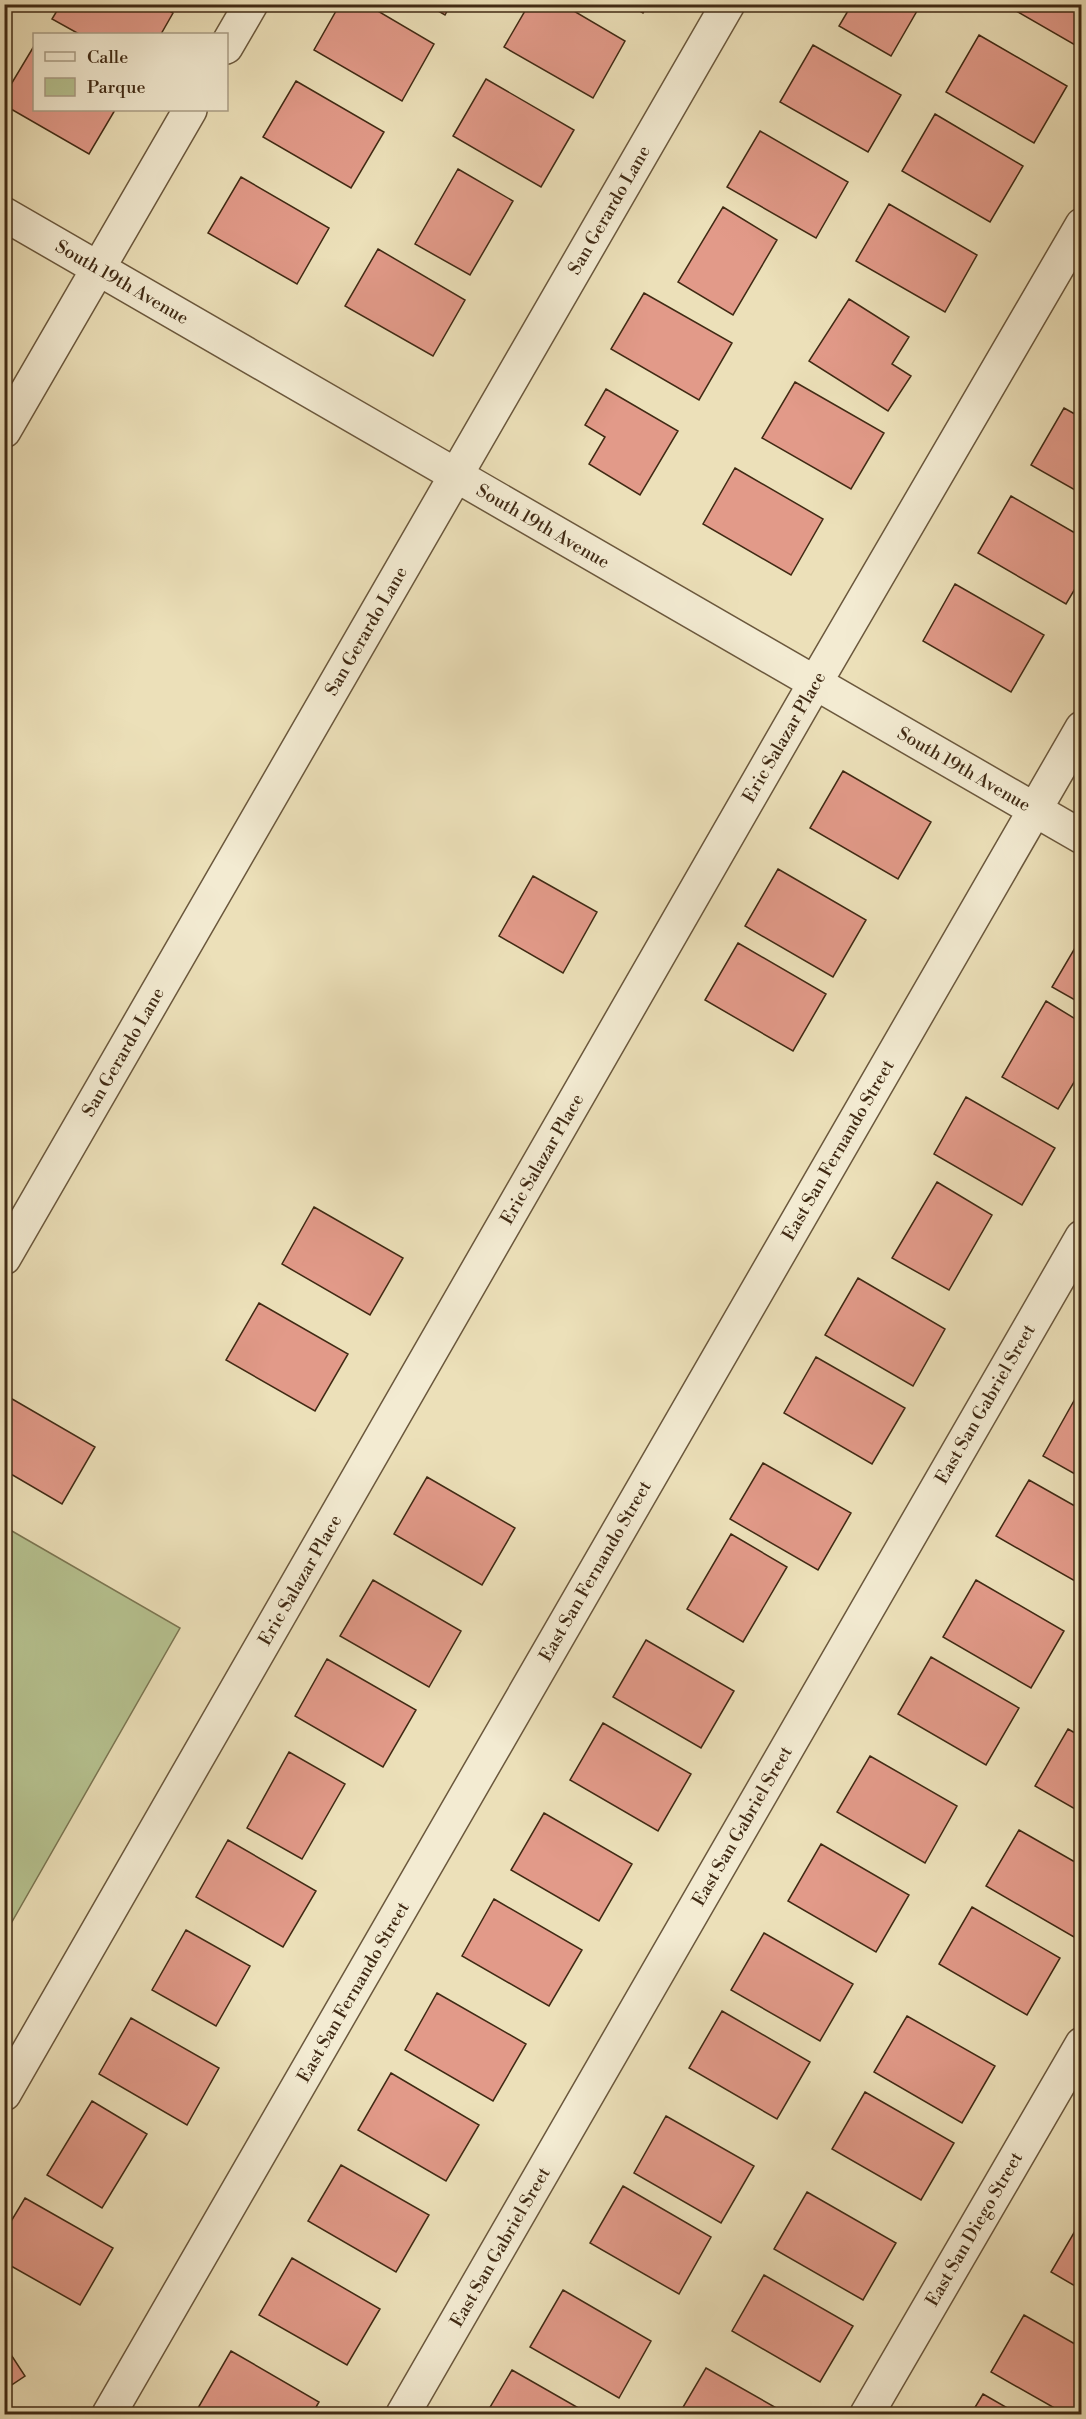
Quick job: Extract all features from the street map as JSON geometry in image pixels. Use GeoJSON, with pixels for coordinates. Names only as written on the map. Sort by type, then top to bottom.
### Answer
{"type":"FeatureCollection","features":[{"type":"Feature","properties":{"kind":"street"},"geometry":{"type":"LineString","coordinates":[[228,44],[251,4]]}},
{"type":"Feature","properties":{"kind":"street","name":"San Gerardo Lane"},"geometry":{"type":"LineString","coordinates":[[4,1258],[728,4]]}},
{"type":"Feature","properties":{"kind":"street"},"geometry":{"type":"LineString","coordinates":[[4,430],[189,111]]}},
{"type":"Feature","properties":{"kind":"street","name":"South 19th Avenue"},"geometry":{"type":"LineString","coordinates":[[4,214],[1082,837]]}},
{"type":"Feature","properties":{"kind":"street","name":"Eric Salazar Place"},"geometry":{"type":"LineString","coordinates":[[4,2094],[815,683],[1082,225]]}},
{"type":"Feature","properties":{"kind":"street","name":"East San Fernando Street"},"geometry":{"type":"LineString","coordinates":[[109,2415],[1082,728]]}},
{"type":"Feature","properties":{"kind":"street","name":"East San Gabriel Sreet"},"geometry":{"type":"LineString","coordinates":[[403,2415],[1082,1237]]}},
{"type":"Feature","properties":{"kind":"street","name":"East San Diego Street"},"geometry":{"type":"LineString","coordinates":[[867,2415],[1082,2044]]}},
{"type":"Feature","properties":{"kind":"green space"},"geometry":{"type":"Polygon","coordinates":[[[5,1527],[180,1628],[5,1934],[5,1527]]]}},
{"type":"Feature","properties":{"kind":"building"},"geometry":{"type":"Polygon","coordinates":[[[61,4],[158,4],[173,13],[162,33],[77,33],[52,19],[61,4]]]}},
{"type":"Feature","properties":{"kind":"building"},"geometry":{"type":"Polygon","coordinates":[[[340,4],[366,4],[434,44],[402,101],[314,50],[340,4]]]}},
{"type":"Feature","properties":{"kind":"building"},"geometry":{"type":"Polygon","coordinates":[[[426,4],[451,4],[445,15],[426,4]]]}},
{"type":"Feature","properties":{"kind":"building"},"geometry":{"type":"Polygon","coordinates":[[[529,4],[562,4],[625,41],[593,98],[504,47],[529,4]]]}},
{"type":"Feature","properties":{"kind":"building"},"geometry":{"type":"Polygon","coordinates":[[[628,4],[648,4],[643,13],[628,4]]]}},
{"type":"Feature","properties":{"kind":"building"},"geometry":{"type":"Polygon","coordinates":[[[852,4],[921,4],[891,56],[839,26],[852,4]]]}},
{"type":"Feature","properties":{"kind":"building"},"geometry":{"type":"Polygon","coordinates":[[[1013,4],[1082,4],[1082,49],[1011,8],[1013,4]]]}},
{"type":"Feature","properties":{"kind":"building"},"geometry":{"type":"Polygon","coordinates":[[[979,35],[1067,86],[1034,143],[946,92],[979,35]]]}},
{"type":"Feature","properties":{"kind":"building"},"geometry":{"type":"Polygon","coordinates":[[[813,45],[901,95],[868,152],[780,102],[813,45]]]}},
{"type":"Feature","properties":{"kind":"building"},"geometry":{"type":"Polygon","coordinates":[[[33,48],[33,111],[114,111],[89,154],[4,105],[4,96],[33,48]]]}},
{"type":"Feature","properties":{"kind":"building"},"geometry":{"type":"Polygon","coordinates":[[[486,79],[574,130],[541,187],[453,136],[486,79]]]}},
{"type":"Feature","properties":{"kind":"building"},"geometry":{"type":"Polygon","coordinates":[[[296,81],[384,132],[351,188],[263,137],[296,81]]]}},
{"type":"Feature","properties":{"kind":"building"},"geometry":{"type":"Polygon","coordinates":[[[935,114],[1023,166],[990,222],[902,171],[935,114]]]}},
{"type":"Feature","properties":{"kind":"building"},"geometry":{"type":"Polygon","coordinates":[[[760,131],[848,182],[816,238],[727,187],[760,131]]]}},
{"type":"Feature","properties":{"kind":"building"},"geometry":{"type":"Polygon","coordinates":[[[458,169],[513,201],[470,275],[415,244],[458,169]]]}},
{"type":"Feature","properties":{"kind":"building"},"geometry":{"type":"Polygon","coordinates":[[[241,177],[329,228],[297,284],[208,233],[241,177]]]}},
{"type":"Feature","properties":{"kind":"building"},"geometry":{"type":"Polygon","coordinates":[[[889,204],[977,255],[945,312],[856,261],[889,204]]]}},
{"type":"Feature","properties":{"kind":"building"},"geometry":{"type":"Polygon","coordinates":[[[723,207],[777,240],[733,315],[678,282],[723,207]]]}},
{"type":"Feature","properties":{"kind":"building"},"geometry":{"type":"Polygon","coordinates":[[[378,249],[465,300],[433,356],[345,306],[378,249]]]}},
{"type":"Feature","properties":{"kind":"building"},"geometry":{"type":"Polygon","coordinates":[[[644,293],[732,343],[699,400],[611,349],[644,293]]]}},
{"type":"Feature","properties":{"kind":"building"},"geometry":{"type":"Polygon","coordinates":[[[849,299],[909,337],[892,364],[911,376],[888,411],[809,361],[849,299]]]}},
{"type":"Feature","properties":{"kind":"building"},"geometry":{"type":"Polygon","coordinates":[[[795,382],[884,433],[851,489],[762,438],[795,382]]]}},
{"type":"Feature","properties":{"kind":"building"},"geometry":{"type":"Polygon","coordinates":[[[606,389],[678,431],[640,495],[589,464],[605,437],[585,425],[606,389]]]}},
{"type":"Feature","properties":{"kind":"building"},"geometry":{"type":"Polygon","coordinates":[[[1064,408],[1082,418],[1082,494],[1031,465],[1064,408]]]}},
{"type":"Feature","properties":{"kind":"building"},"geometry":{"type":"Polygon","coordinates":[[[735,468],[823,519],[791,575],[703,524],[735,468]]]}},
{"type":"Feature","properties":{"kind":"building"},"geometry":{"type":"Polygon","coordinates":[[[1011,496],[1082,537],[1082,577],[1066,604],[978,553],[1011,496]]]}},
{"type":"Feature","properties":{"kind":"building"},"geometry":{"type":"Polygon","coordinates":[[[955,584],[1044,635],[1011,692],[923,641],[955,584]]]}},
{"type":"Feature","properties":{"kind":"building"},"geometry":{"type":"Polygon","coordinates":[[[843,771],[931,822],[898,879],[810,828],[843,771]]]}},
{"type":"Feature","properties":{"kind":"building"},"geometry":{"type":"Polygon","coordinates":[[[778,869],[866,920],[833,977],[745,926],[778,869]]]}},
{"type":"Feature","properties":{"kind":"building"},"geometry":{"type":"Polygon","coordinates":[[[533,876],[597,912],[563,973],[499,936],[533,876]]]}},
{"type":"Feature","properties":{"kind":"building"},"geometry":{"type":"Polygon","coordinates":[[[1082,936],[1082,1004],[1052,987],[1082,936]]]}},
{"type":"Feature","properties":{"kind":"building"},"geometry":{"type":"Polygon","coordinates":[[[738,943],[826,994],[793,1051],[705,1000],[738,943]]]}},
{"type":"Feature","properties":{"kind":"building"},"geometry":{"type":"Polygon","coordinates":[[[1046,1001],[1082,1023],[1082,1069],[1058,1109],[1002,1077],[1046,1001]]]}},
{"type":"Feature","properties":{"kind":"building"},"geometry":{"type":"Polygon","coordinates":[[[966,1097],[1055,1148],[1022,1205],[934,1154],[966,1097]]]}},
{"type":"Feature","properties":{"kind":"building"},"geometry":{"type":"Polygon","coordinates":[[[937,1182],[992,1215],[949,1290],[892,1258],[937,1182]]]}},
{"type":"Feature","properties":{"kind":"building"},"geometry":{"type":"Polygon","coordinates":[[[314,1207],[403,1258],[370,1315],[282,1264],[314,1207]]]}},
{"type":"Feature","properties":{"kind":"building"},"geometry":{"type":"Polygon","coordinates":[[[858,1278],[945,1329],[913,1386],[825,1335],[858,1278]]]}},
{"type":"Feature","properties":{"kind":"building"},"geometry":{"type":"Polygon","coordinates":[[[259,1303],[348,1354],[315,1411],[226,1360],[259,1303]]]}},
{"type":"Feature","properties":{"kind":"building"},"geometry":{"type":"Polygon","coordinates":[[[816,1357],[905,1408],[872,1464],[784,1413],[816,1357]]]}},
{"type":"Feature","properties":{"kind":"building"},"geometry":{"type":"Polygon","coordinates":[[[7,1396],[95,1447],[62,1504],[4,1470],[4,1400],[7,1396]]]}},
{"type":"Feature","properties":{"kind":"building"},"geometry":{"type":"Polygon","coordinates":[[[1075,1399],[1082,1403],[1082,1478],[1043,1456],[1075,1399]]]}},
{"type":"Feature","properties":{"kind":"building"},"geometry":{"type":"Polygon","coordinates":[[[763,1463],[851,1513],[818,1570],[730,1519],[763,1463]]]}},
{"type":"Feature","properties":{"kind":"building"},"geometry":{"type":"Polygon","coordinates":[[[427,1477],[515,1528],[482,1585],[394,1534],[427,1477]]]}},
{"type":"Feature","properties":{"kind":"building"},"geometry":{"type":"Polygon","coordinates":[[[1029,1480],[1082,1510],[1082,1585],[996,1536],[1029,1480]]]}},
{"type":"Feature","properties":{"kind":"building"},"geometry":{"type":"Polygon","coordinates":[[[731,1534],[787,1567],[743,1642],[687,1609],[731,1534]]]}},
{"type":"Feature","properties":{"kind":"building"},"geometry":{"type":"Polygon","coordinates":[[[373,1580],[461,1631],[429,1687],[340,1636],[373,1580]]]}},
{"type":"Feature","properties":{"kind":"building"},"geometry":{"type":"Polygon","coordinates":[[[976,1580],[1064,1631],[1031,1688],[943,1637],[976,1580]]]}},
{"type":"Feature","properties":{"kind":"building"},"geometry":{"type":"Polygon","coordinates":[[[646,1640],[734,1691],[701,1748],[613,1697],[646,1640]]]}},
{"type":"Feature","properties":{"kind":"building"},"geometry":{"type":"Polygon","coordinates":[[[931,1657],[1019,1708],[986,1765],[898,1714],[931,1657]]]}},
{"type":"Feature","properties":{"kind":"building"},"geometry":{"type":"Polygon","coordinates":[[[327,1659],[416,1710],[383,1767],[295,1716],[327,1659]]]}},
{"type":"Feature","properties":{"kind":"building"},"geometry":{"type":"Polygon","coordinates":[[[603,1723],[691,1774],[658,1831],[570,1780],[603,1723]]]}},
{"type":"Feature","properties":{"kind":"building"},"geometry":{"type":"Polygon","coordinates":[[[1068,1729],[1082,1737],[1082,1813],[1035,1786],[1068,1729]]]}},
{"type":"Feature","properties":{"kind":"building"},"geometry":{"type":"Polygon","coordinates":[[[289,1752],[345,1784],[302,1859],[247,1828],[289,1752]]]}},
{"type":"Feature","properties":{"kind":"building"},"geometry":{"type":"Polygon","coordinates":[[[870,1756],[957,1806],[925,1863],[837,1812],[870,1756]]]}},
{"type":"Feature","properties":{"kind":"building"},"geometry":{"type":"Polygon","coordinates":[[[544,1813],[632,1864],[599,1921],[511,1870],[544,1813]]]}},
{"type":"Feature","properties":{"kind":"building"},"geometry":{"type":"Polygon","coordinates":[[[1019,1830],[1082,1866],[1082,1925],[1074,1937],[986,1886],[1019,1830]]]}},
{"type":"Feature","properties":{"kind":"building"},"geometry":{"type":"Polygon","coordinates":[[[228,1840],[316,1891],[283,1947],[196,1897],[228,1840]]]}},
{"type":"Feature","properties":{"kind":"building"},"geometry":{"type":"Polygon","coordinates":[[[821,1844],[909,1895],[876,1952],[788,1901],[821,1844]]]}},
{"type":"Feature","properties":{"kind":"building"},"geometry":{"type":"Polygon","coordinates":[[[494,1899],[582,1950],[549,2006],[462,1956],[494,1899]]]}},
{"type":"Feature","properties":{"kind":"building"},"geometry":{"type":"Polygon","coordinates":[[[972,1907],[1060,1958],[1027,2015],[939,1964],[972,1907]]]}},
{"type":"Feature","properties":{"kind":"building"},"geometry":{"type":"Polygon","coordinates":[[[186,1930],[250,1966],[216,2026],[152,1990],[186,1930]]]}},
{"type":"Feature","properties":{"kind":"building"},"geometry":{"type":"Polygon","coordinates":[[[764,1933],[853,1984],[820,2041],[731,1990],[764,1933]]]}},
{"type":"Feature","properties":{"kind":"building"},"geometry":{"type":"Polygon","coordinates":[[[437,1993],[526,2044],[493,2101],[405,2050],[437,1993]]]}},
{"type":"Feature","properties":{"kind":"building"},"geometry":{"type":"Polygon","coordinates":[[[722,2011],[810,2062],[777,2119],[689,2068],[722,2011]]]}},
{"type":"Feature","properties":{"kind":"building"},"geometry":{"type":"Polygon","coordinates":[[[907,2016],[995,2066],[962,2123],[874,2072],[907,2016]]]}},
{"type":"Feature","properties":{"kind":"building"},"geometry":{"type":"Polygon","coordinates":[[[131,2018],[219,2068],[187,2125],[99,2074],[131,2018]]]}},
{"type":"Feature","properties":{"kind":"building"},"geometry":{"type":"Polygon","coordinates":[[[391,2073],[479,2125],[446,2181],[358,2130],[391,2073]]]}},
{"type":"Feature","properties":{"kind":"building"},"geometry":{"type":"Polygon","coordinates":[[[865,2092],[954,2143],[921,2200],[832,2149],[865,2092]]]}},
{"type":"Feature","properties":{"kind":"building"},"geometry":{"type":"Polygon","coordinates":[[[92,2101],[147,2134],[102,2208],[47,2175],[92,2101]]]}},
{"type":"Feature","properties":{"kind":"building"},"geometry":{"type":"Polygon","coordinates":[[[666,2116],[754,2166],[721,2223],[634,2173],[666,2116]]]}},
{"type":"Feature","properties":{"kind":"building"},"geometry":{"type":"Polygon","coordinates":[[[341,2165],[429,2215],[396,2272],[308,2221],[341,2165]]]}},
{"type":"Feature","properties":{"kind":"building"},"geometry":{"type":"Polygon","coordinates":[[[623,2186],[711,2237],[679,2294],[590,2243],[623,2186]]]}},
{"type":"Feature","properties":{"kind":"building"},"geometry":{"type":"Polygon","coordinates":[[[807,2192],[896,2243],[863,2300],[774,2249],[807,2192]]]}},
{"type":"Feature","properties":{"kind":"building"},"geometry":{"type":"Polygon","coordinates":[[[25,2198],[113,2248],[80,2305],[4,2262],[4,2233],[25,2198]]]}},
{"type":"Feature","properties":{"kind":"building"},"geometry":{"type":"Polygon","coordinates":[[[1082,2219],[1082,2290],[1051,2272],[1082,2219]]]}},
{"type":"Feature","properties":{"kind":"building"},"geometry":{"type":"Polygon","coordinates":[[[292,2258],[380,2309],[347,2365],[259,2315],[292,2258]]]}},
{"type":"Feature","properties":{"kind":"building"},"geometry":{"type":"Polygon","coordinates":[[[764,2275],[853,2326],[820,2382],[732,2331],[764,2275]]]}},
{"type":"Feature","properties":{"kind":"building"},"geometry":{"type":"Polygon","coordinates":[[[563,2290],[651,2341],[619,2398],[530,2347],[563,2290]]]}},
{"type":"Feature","properties":{"kind":"building"},"geometry":{"type":"Polygon","coordinates":[[[1024,2315],[1082,2348],[1082,2414],[1065,2414],[991,2372],[1024,2315]]]}},
{"type":"Feature","properties":{"kind":"building"},"geometry":{"type":"Polygon","coordinates":[[[4,2344],[25,2376],[4,2390],[4,2344]]]}},
{"type":"Feature","properties":{"kind":"building"},"geometry":{"type":"Polygon","coordinates":[[[231,2351],[319,2402],[312,2414],[209,2414],[198,2408],[231,2351]]]}},
{"type":"Feature","properties":{"kind":"building"},"geometry":{"type":"Polygon","coordinates":[[[706,2368],[787,2414],[679,2414],[706,2368]]]}},
{"type":"Feature","properties":{"kind":"building"},"geometry":{"type":"Polygon","coordinates":[[[512,2370],[589,2414],[486,2414],[512,2370]]]}},
{"type":"Feature","properties":{"kind":"building"},"geometry":{"type":"Polygon","coordinates":[[[983,2394],[1018,2414],[971,2414],[983,2394]]]}}]}
